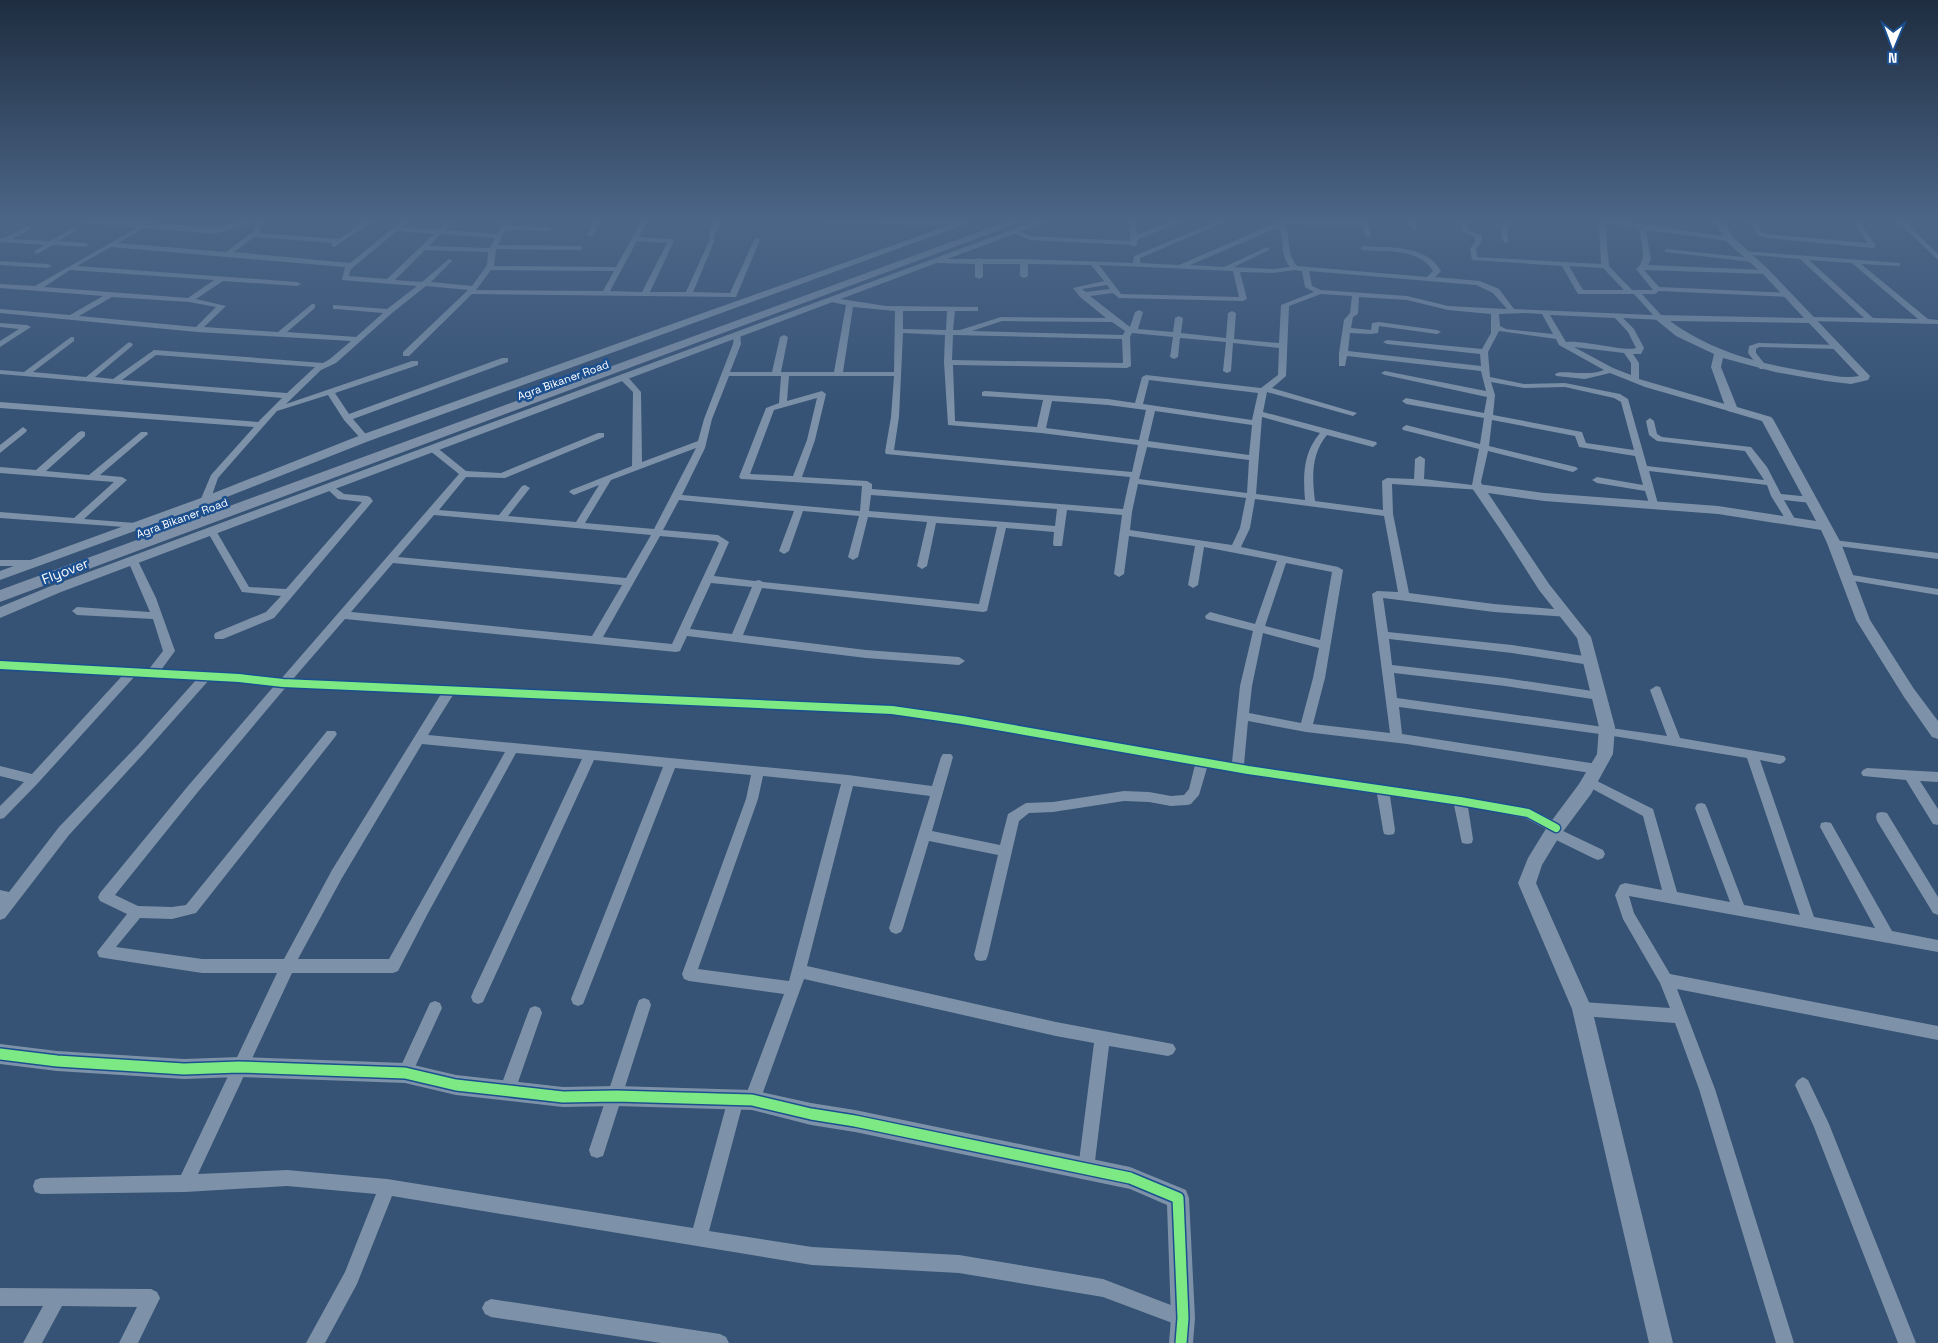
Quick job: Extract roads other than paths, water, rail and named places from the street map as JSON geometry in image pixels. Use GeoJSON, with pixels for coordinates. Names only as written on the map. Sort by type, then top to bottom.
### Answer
{"type":"FeatureCollection","features":[{"type":"Feature","properties":{"kind":"highway","name":"Agra Bikaner Road"},"geometry":{"type":"LineString","coordinates":[[131,543],[831,283]]}},
{"type":"Feature","properties":{"kind":"highway"},"geometry":{"type":"LineString","coordinates":[[131,543],[859,283]]}},
{"type":"Feature","properties":{"kind":"highway","name":"Flyover"},"geometry":{"type":"LineString","coordinates":[[0,586],[131,543]]}},
{"type":"Feature","properties":{"kind":"highway","name":"Flyover"},"geometry":{"type":"LineString","coordinates":[[0,596],[131,543]]}},
{"type":"Feature","properties":{"kind":"street"},"geometry":{"type":"LineString","coordinates":[[37,288],[46,283]]}},
{"type":"Feature","properties":{"kind":"street"},"geometry":{"type":"LineString","coordinates":[[189,300],[215,283]]}},
{"type":"Feature","properties":{"kind":"street"},"geometry":{"type":"LineString","coordinates":[[276,283],[296,284]]}},
{"type":"Feature","properties":{"kind":"street"},"geometry":{"type":"LineString","coordinates":[[403,283],[472,290],[733,295],[745,302]]}},
{"type":"Feature","properties":{"kind":"street"},"geometry":{"type":"LineString","coordinates":[[205,501],[214,477],[274,410],[318,368],[333,360],[426,283]]}},
{"type":"Feature","properties":{"kind":"street"},"geometry":{"type":"LineString","coordinates":[[406,354],[478,283]]}},
{"type":"Feature","properties":{"kind":"street"},"geometry":{"type":"LineString","coordinates":[[605,294],[611,283]]}},
{"type":"Feature","properties":{"kind":"street"},"geometry":{"type":"LineString","coordinates":[[645,294],[651,283]]}},
{"type":"Feature","properties":{"kind":"street"},"geometry":{"type":"LineString","coordinates":[[688,295],[693,283]]}},
{"type":"Feature","properties":{"kind":"street"},"geometry":{"type":"LineString","coordinates":[[733,295],[738,283]]}},
{"type":"Feature","properties":{"kind":"street"},"geometry":{"type":"LineString","coordinates":[[0,613],[205,501],[364,438],[799,283]]}},
{"type":"Feature","properties":{"kind":"street"},"geometry":{"type":"LineString","coordinates":[[0,576],[36,563],[131,543],[212,531],[879,283]]}},
{"type":"Feature","properties":{"kind":"street"},"geometry":{"type":"LineString","coordinates":[[1129,333],[1077,288],[1108,283],[1119,296],[1243,299],[1239,283]]}},
{"type":"Feature","properties":{"kind":"street"},"geometry":{"type":"LineString","coordinates":[[1308,283],[1309,287],[1320,292],[1356,295],[1406,288],[1420,283]]}},
{"type":"Feature","properties":{"kind":"street"},"geometry":{"type":"LineString","coordinates":[[1378,283],[1406,288],[1448,308],[1495,312],[1545,312],[1659,318],[1938,322]]}},
{"type":"Feature","properties":{"kind":"street"},"geometry":{"type":"LineString","coordinates":[[1473,283],[1496,291],[1512,311]]}},
{"type":"Feature","properties":{"kind":"street"},"geometry":{"type":"LineString","coordinates":[[1576,283],[1581,292],[1634,293],[1655,292],[1657,289],[1688,289],[1789,295]]}},
{"type":"Feature","properties":{"kind":"street"},"geometry":{"type":"LineString","coordinates":[[1623,283],[1674,331],[1694,343],[1720,354],[1764,367],[1851,381],[1862,379],[1865,376],[1777,283]]}},
{"type":"Feature","properties":{"kind":"street"},"geometry":{"type":"LineString","coordinates":[[1652,283],[1657,289]]}},
{"type":"Feature","properties":{"kind":"street"},"geometry":{"type":"LineString","coordinates":[[1830,283],[1871,320]]}},
{"type":"Feature","properties":{"kind":"street"},"geometry":{"type":"LineString","coordinates":[[1880,283],[1925,321]]}},
{"type":"Feature","properties":{"kind":"street"},"geometry":{"type":"LineString","coordinates":[[0,286],[189,300],[222,306],[197,330]]}},
{"type":"Feature","properties":{"kind":"street"},"geometry":{"type":"LineString","coordinates":[[1083,295],[1115,291]]}},
{"type":"Feature","properties":{"kind":"street"},"geometry":{"type":"LineString","coordinates":[[1234,549],[1245,528],[1251,496],[1257,418],[1264,390],[1282,376],[1285,305],[1320,292]]}},
{"type":"Feature","properties":{"kind":"street"},"geometry":{"type":"LineString","coordinates":[[72,318],[111,294]]}},
{"type":"Feature","properties":{"kind":"street"},"geometry":{"type":"LineString","coordinates":[[1342,364],[1347,330],[1350,316],[1354,314],[1356,295]]}},
{"type":"Feature","properties":{"kind":"street"},"geometry":{"type":"LineString","coordinates":[[834,300],[850,304],[899,308],[975,309]]}},
{"type":"Feature","properties":{"kind":"street"},"geometry":{"type":"LineString","coordinates":[[838,374],[850,304]]}},
{"type":"Feature","properties":{"kind":"street"},"geometry":{"type":"LineString","coordinates":[[280,334],[312,306]]}},
{"type":"Feature","properties":{"kind":"street"},"geometry":{"type":"LineString","coordinates":[[336,307],[390,311]]}},
{"type":"Feature","properties":{"kind":"street"},"geometry":{"type":"LineString","coordinates":[[899,308],[898,374],[895,417],[889,452],[1136,478],[1251,496],[1388,514]]}},
{"type":"Feature","properties":{"kind":"street"},"geometry":{"type":"LineString","coordinates":[[951,309],[954,333],[948,362],[951,423],[1041,430],[1255,458]]}},
{"type":"Feature","properties":{"kind":"street"},"geometry":{"type":"LineString","coordinates":[[0,311],[197,330],[358,339]]}},
{"type":"Feature","properties":{"kind":"street"},"geometry":{"type":"LineString","coordinates":[[948,362],[1127,366],[1129,333],[1139,312]]}},
{"type":"Feature","properties":{"kind":"street"},"geometry":{"type":"LineString","coordinates":[[1227,371],[1232,312]]}},
{"type":"Feature","properties":{"kind":"street"},"geometry":{"type":"LineString","coordinates":[[1495,312],[1497,328],[1493,340],[1484,352],[1486,379],[1491,395],[1484,448],[1476,482],[1478,488],[1508,530],[1544,588],[1584,637],[1606,731],[1605,754],[1534,863],[1527,884],[1582,1009],[1661,1343]]}},
{"type":"Feature","properties":{"kind":"street"},"geometry":{"type":"LineString","coordinates":[[1545,312],[1562,343],[1610,370],[1648,385],[1767,419],[1834,543],[1863,620],[1909,693],[1938,732]]}},
{"type":"Feature","properties":{"kind":"street"},"geometry":{"type":"LineString","coordinates":[[1566,344],[1590,345],[1638,352],[1640,348],[1631,331],[1617,316]]}},
{"type":"Feature","properties":{"kind":"street"},"geometry":{"type":"LineString","coordinates":[[1174,357],[1179,318]]}},
{"type":"Feature","properties":{"kind":"street"},"geometry":{"type":"LineString","coordinates":[[954,333],[1001,319],[1112,320]]}},
{"type":"Feature","properties":{"kind":"street"},"geometry":{"type":"LineString","coordinates":[[1347,330],[1371,332],[1375,331],[1376,325],[1379,324],[1437,332]]}},
{"type":"Feature","properties":{"kind":"street"},"geometry":{"type":"LineString","coordinates":[[0,325],[27,327],[0,345]]}},
{"type":"Feature","properties":{"kind":"street"},"geometry":{"type":"LineString","coordinates":[[1497,328],[1505,331],[1558,337]]}},
{"type":"Feature","properties":{"kind":"street"},"geometry":{"type":"LineString","coordinates":[[1416,330],[1419,345]]}},
{"type":"Feature","properties":{"kind":"street"},"geometry":{"type":"LineString","coordinates":[[900,331],[954,333],[1129,333],[1178,335],[1283,346]]}},
{"type":"Feature","properties":{"kind":"street"},"geometry":{"type":"LineString","coordinates":[[596,639],[658,533],[702,443],[708,419],[737,344],[737,336]]}},
{"type":"Feature","properties":{"kind":"street"},"geometry":{"type":"LineString","coordinates":[[782,404],[781,374],[784,337]]}},
{"type":"Feature","properties":{"kind":"street"},"geometry":{"type":"LineString","coordinates":[[26,374],[71,339]]}},
{"type":"Feature","properties":{"kind":"street"},"geometry":{"type":"LineString","coordinates":[[1387,342],[1484,352]]}},
{"type":"Feature","properties":{"kind":"street"},"geometry":{"type":"LineString","coordinates":[[89,378],[128,344]]}},
{"type":"Feature","properties":{"kind":"street"},"geometry":{"type":"LineString","coordinates":[[1764,367],[1752,353],[1752,348],[1758,345],[1839,347]]}},
{"type":"Feature","properties":{"kind":"street"},"geometry":{"type":"LineString","coordinates":[[1627,351],[1635,363],[1635,379]]}},
{"type":"Feature","properties":{"kind":"street"},"geometry":{"type":"LineString","coordinates":[[116,380],[154,352],[324,365]]}},
{"type":"Feature","properties":{"kind":"street"},"geometry":{"type":"LineString","coordinates":[[1343,353],[1485,368]]}},
{"type":"Feature","properties":{"kind":"street"},"geometry":{"type":"LineString","coordinates":[[1720,354],[1716,367],[1732,409]]}},
{"type":"Feature","properties":{"kind":"street"},"geometry":{"type":"LineString","coordinates":[[347,418],[505,360]]}},
{"type":"Feature","properties":{"kind":"street"},"geometry":{"type":"LineString","coordinates":[[274,410],[415,363]]}},
{"type":"Feature","properties":{"kind":"street"},"geometry":{"type":"LineString","coordinates":[[1559,374],[1588,378],[1610,370]]}},
{"type":"Feature","properties":{"kind":"street"},"geometry":{"type":"LineString","coordinates":[[0,372],[116,380],[289,396]]}},
{"type":"Feature","properties":{"kind":"street"},"geometry":{"type":"LineString","coordinates":[[1385,373],[1491,395]]}},
{"type":"Feature","properties":{"kind":"street"},"geometry":{"type":"LineString","coordinates":[[725,374],[898,374]]}},
{"type":"Feature","properties":{"kind":"street"},"geometry":{"type":"LineString","coordinates":[[1138,407],[1146,377],[1264,390],[1354,413]]}},
{"type":"Feature","properties":{"kind":"street"},"geometry":{"type":"LineString","coordinates":[[624,378],[637,392],[637,466]]}},
{"type":"Feature","properties":{"kind":"street"},"geometry":{"type":"LineString","coordinates":[[1486,379],[1524,386],[1565,385],[1616,396],[1625,401],[1653,504]]}},
{"type":"Feature","properties":{"kind":"street"},"geometry":{"type":"LineString","coordinates":[[330,392],[347,418],[364,438]]}},
{"type":"Feature","properties":{"kind":"street"},"geometry":{"type":"LineString","coordinates":[[797,480],[822,394],[770,408],[744,477],[867,484],[864,514],[852,557]]}},
{"type":"Feature","properties":{"kind":"street"},"geometry":{"type":"LineString","coordinates":[[985,394],[1108,402],[1150,409],[1257,418],[1373,444]]}},
{"type":"Feature","properties":{"kind":"street"},"geometry":{"type":"LineString","coordinates":[[1041,430],[1048,398]]}},
{"type":"Feature","properties":{"kind":"street"},"geometry":{"type":"LineString","coordinates":[[1406,401],[1580,434],[1582,445],[1640,454]]}},
{"type":"Feature","properties":{"kind":"street"},"geometry":{"type":"LineString","coordinates":[[0,405],[260,426]]}},
{"type":"Feature","properties":{"kind":"street"},"geometry":{"type":"LineString","coordinates":[[1119,574],[1127,512],[1150,409]]}},
{"type":"Feature","properties":{"kind":"street"},"geometry":{"type":"LineString","coordinates":[[1650,421],[1653,435],[1660,439],[1748,449]]}},
{"type":"Feature","properties":{"kind":"street"},"geometry":{"type":"LineString","coordinates":[[1406,428],[1573,469]]}},
{"type":"Feature","properties":{"kind":"street"},"geometry":{"type":"LineString","coordinates":[[0,450],[23,430]]}},
{"type":"Feature","properties":{"kind":"street"},"geometry":{"type":"LineString","coordinates":[[1310,504],[1308,477],[1310,452],[1324,432]]}},
{"type":"Feature","properties":{"kind":"street"},"geometry":{"type":"LineString","coordinates":[[38,473],[82,434]]}},
{"type":"Feature","properties":{"kind":"street"},"geometry":{"type":"LineString","coordinates":[[92,477],[144,434]]}},
{"type":"Feature","properties":{"kind":"street"},"geometry":{"type":"LineString","coordinates":[[432,448],[464,474],[502,476],[601,435]]}},
{"type":"Feature","properties":{"kind":"street"},"geometry":{"type":"LineString","coordinates":[[1742,437],[1748,449],[1762,467],[1790,521]]}},
{"type":"Feature","properties":{"kind":"street"},"geometry":{"type":"LineString","coordinates":[[574,492],[637,466],[702,443]]}},
{"type":"Feature","properties":{"kind":"street"},"geometry":{"type":"LineString","coordinates":[[1419,482],[1420,458]]}},
{"type":"Feature","properties":{"kind":"street"},"geometry":{"type":"LineString","coordinates":[[1644,468],[1770,484]]}},
{"type":"Feature","properties":{"kind":"street"},"geometry":{"type":"LineString","coordinates":[[0,470],[122,480],[77,520]]}},
{"type":"Feature","properties":{"kind":"street"},"geometry":{"type":"LineString","coordinates":[[330,734],[191,909],[176,913],[137,912],[105,897],[165,820],[392,560],[464,474]]}},
{"type":"Feature","properties":{"kind":"street"},"geometry":{"type":"LineString","coordinates":[[578,526],[608,478]]}},
{"type":"Feature","properties":{"kind":"street"},"geometry":{"type":"LineString","coordinates":[[1597,480],[1650,489]]}},
{"type":"Feature","properties":{"kind":"street"},"geometry":{"type":"LineString","coordinates":[[1404,596],[1388,514],[1387,481],[1478,488],[1544,497],[1718,510],[1826,527]]}},
{"type":"Feature","properties":{"kind":"street"},"geometry":{"type":"LineString","coordinates":[[219,636],[270,615],[368,501],[341,497],[330,487]]}},
{"type":"Feature","properties":{"kind":"street"},"geometry":{"type":"LineString","coordinates":[[501,519],[525,488]]}},
{"type":"Feature","properties":{"kind":"street"},"geometry":{"type":"LineString","coordinates":[[867,492],[1000,500],[1127,512]]}},
{"type":"Feature","properties":{"kind":"street"},"geometry":{"type":"LineString","coordinates":[[1776,496],[1811,500]]}},
{"type":"Feature","properties":{"kind":"street"},"geometry":{"type":"LineString","coordinates":[[676,498],[1060,529]]}},
{"type":"Feature","properties":{"kind":"street"},"geometry":{"type":"LineString","coordinates":[[1058,544],[1062,507]]}},
{"type":"Feature","properties":{"kind":"street"},"geometry":{"type":"LineString","coordinates":[[784,550],[799,509]]}},
{"type":"Feature","properties":{"kind":"street"},"geometry":{"type":"LineString","coordinates":[[344,615],[676,648],[723,540],[432,512]]}},
{"type":"Feature","properties":{"kind":"street"},"geometry":{"type":"LineString","coordinates":[[0,515],[77,520],[131,543],[169,650],[151,674]]}},
{"type":"Feature","properties":{"kind":"street"},"geometry":{"type":"LineString","coordinates":[[922,566],[932,520]]}},
{"type":"Feature","properties":{"kind":"street"},"geometry":{"type":"LineString","coordinates":[[706,579],[759,583],[983,608],[1002,525]]}},
{"type":"Feature","properties":{"kind":"street"},"geometry":{"type":"LineString","coordinates":[[212,531],[246,590],[289,593]]}},
{"type":"Feature","properties":{"kind":"street"},"geometry":{"type":"LineString","coordinates":[[1124,532],[1234,549],[1338,570],[1318,678],[1306,728]]}},
{"type":"Feature","properties":{"kind":"street"},"geometry":{"type":"LineString","coordinates":[[1834,543],[1938,556]]}},
{"type":"Feature","properties":{"kind":"street"},"geometry":{"type":"LineString","coordinates":[[1194,585],[1200,544]]}},
{"type":"Feature","properties":{"kind":"street"},"geometry":{"type":"LineString","coordinates":[[1238,768],[1246,686],[1259,629],[1283,558]]}},
{"type":"Feature","properties":{"kind":"street"},"geometry":{"type":"LineString","coordinates":[[392,560],[629,582]]}},
{"type":"Feature","properties":{"kind":"street"},"geometry":{"type":"LineString","coordinates":[[0,563],[36,563]]}},
{"type":"Feature","properties":{"kind":"street"},"geometry":{"type":"LineString","coordinates":[[1846,577],[1938,592]]}},
{"type":"Feature","properties":{"kind":"street"},"geometry":{"type":"LineString","coordinates":[[736,638],[759,583]]}},
{"type":"Feature","properties":{"kind":"street"},"geometry":{"type":"LineString","coordinates":[[1397,738],[1377,594],[1494,608],[1566,614]]}},
{"type":"Feature","properties":{"kind":"street"},"geometry":{"type":"LineString","coordinates":[[77,611],[157,616]]}},
{"type":"Feature","properties":{"kind":"street"},"geometry":{"type":"LineString","coordinates":[[1210,616],[1324,645]]}},
{"type":"Feature","properties":{"kind":"street"},"geometry":{"type":"LineString","coordinates":[[683,632],[866,654],[958,661]]}},
{"type":"Feature","properties":{"kind":"street"},"geometry":{"type":"LineString","coordinates":[[1383,635],[1512,648],[1590,661]]}},
{"type":"Feature","properties":{"kind":"street"},"geometry":{"type":"LineString","coordinates":[[0,665],[283,683],[892,710],[971,721],[1238,768],[1528,813],[1598,854]]}},
{"type":"Feature","properties":{"kind":"street"},"geometry":{"type":"LineString","coordinates":[[1387,668],[1505,682],[1599,696]]}},
{"type":"Feature","properties":{"kind":"street"},"geometry":{"type":"LineString","coordinates":[[0,814],[34,780],[132,672]]}},
{"type":"Feature","properties":{"kind":"street"},"geometry":{"type":"LineString","coordinates":[[0,914],[6,897],[205,677]]}},
{"type":"Feature","properties":{"kind":"street"},"geometry":{"type":"LineString","coordinates":[[185,1184],[287,967],[337,874],[450,690]]}},
{"type":"Feature","properties":{"kind":"street"},"geometry":{"type":"LineString","coordinates":[[1656,690],[1675,742]]}},
{"type":"Feature","properties":{"kind":"street"},"geometry":{"type":"LineString","coordinates":[[1392,702],[1606,731],[1780,759]]}},
{"type":"Feature","properties":{"kind":"street"},"geometry":{"type":"LineString","coordinates":[[1242,716],[1306,728],[1397,738],[1593,775],[1649,813],[1671,897]]}},
{"type":"Feature","properties":{"kind":"street"},"geometry":{"type":"LineString","coordinates":[[419,739],[462,741],[513,748],[592,754],[848,780],[937,792]]}},
{"type":"Feature","properties":{"kind":"street"},"geometry":{"type":"LineString","coordinates":[[137,912],[104,952],[202,966],[393,966],[419,912],[478,814],[513,748]]}},
{"type":"Feature","properties":{"kind":"street"},"geometry":{"type":"LineString","coordinates":[[478,996],[592,754]]}},
{"type":"Feature","properties":{"kind":"street"},"geometry":{"type":"LineString","coordinates":[[1752,755],[1809,922]]}},
{"type":"Feature","properties":{"kind":"street"},"geometry":{"type":"LineString","coordinates":[[896,928],[947,757]]}},
{"type":"Feature","properties":{"kind":"street"},"geometry":{"type":"LineString","coordinates":[[578,999],[671,762]]}},
{"type":"Feature","properties":{"kind":"street"},"geometry":{"type":"LineString","coordinates":[[981,955],[1013,818],[1026,808],[1053,807],[1124,796],[1149,797],[1171,801],[1187,800],[1195,791],[1202,762]]}},
{"type":"Feature","properties":{"kind":"street"},"geometry":{"type":"LineString","coordinates":[[758,771],[749,808],[689,974],[793,988]]}},
{"type":"Feature","properties":{"kind":"street"},"geometry":{"type":"LineString","coordinates":[[0,772],[34,780]]}},
{"type":"Feature","properties":{"kind":"street"},"geometry":{"type":"LineString","coordinates":[[1867,773],[1938,777]]}},
{"type":"Feature","properties":{"kind":"street"},"geometry":{"type":"LineString","coordinates":[[1910,776],[1938,820]]}},
{"type":"Feature","properties":{"kind":"street"},"geometry":{"type":"LineString","coordinates":[[699,1238],[744,1099],[799,971],[836,819],[848,780]]}},
{"type":"Feature","properties":{"kind":"street"},"geometry":{"type":"LineString","coordinates":[[1384,791],[1389,830]]}},
{"type":"Feature","properties":{"kind":"street"},"geometry":{"type":"LineString","coordinates":[[1460,801],[1467,839]]}},
{"type":"Feature","properties":{"kind":"street"},"geometry":{"type":"LineString","coordinates":[[1701,808],[1739,909]]}},
{"type":"Feature","properties":{"kind":"street"},"geometry":{"type":"LineString","coordinates":[[1882,818],[1938,909]]}},
{"type":"Feature","properties":{"kind":"street"},"geometry":{"type":"LineString","coordinates":[[1826,827],[1888,938]]}},
{"type":"Feature","properties":{"kind":"street"},"geometry":{"type":"LineString","coordinates":[[924,835],[1004,851]]}},
{"type":"Feature","properties":{"kind":"street"},"geometry":{"type":"LineString","coordinates":[[1785,1343],[1707,1089],[1666,980],[1628,915],[1622,895],[1625,890],[1671,897],[1938,946]]}},
{"type":"Feature","properties":{"kind":"street"},"geometry":{"type":"LineString","coordinates":[[799,971],[927,1001],[1168,1049]]}},
{"type":"Feature","properties":{"kind":"street"},"geometry":{"type":"LineString","coordinates":[[1666,980],[1938,1033]]}},
{"type":"Feature","properties":{"kind":"street"},"geometry":{"type":"LineString","coordinates":[[597,1150],[644,1005]]}},
{"type":"Feature","properties":{"kind":"street"},"geometry":{"type":"LineString","coordinates":[[405,1073],[435,1008]]}},
{"type":"Feature","properties":{"kind":"street"},"geometry":{"type":"LineString","coordinates":[[1582,1009],[1680,1016]]}},
{"type":"Feature","properties":{"kind":"street"},"geometry":{"type":"LineString","coordinates":[[507,1091],[535,1013]]}},
{"type":"Feature","properties":{"kind":"street"},"geometry":{"type":"LineString","coordinates":[[1086,1170],[1102,1037]]}},
{"type":"Feature","properties":{"kind":"street"},"geometry":{"type":"LineString","coordinates":[[0,1054],[57,1061],[184,1069],[240,1067],[405,1073],[456,1085],[563,1096],[744,1099],[810,1114],[864,1122],[1130,1178],[1178,1198],[1183,1318],[1182,1343]]}},
{"type":"Feature","properties":{"kind":"street"},"geometry":{"type":"LineString","coordinates":[[1803,1086],[1821,1124],[1907,1343]]}},
{"type":"Feature","properties":{"kind":"street"},"geometry":{"type":"LineString","coordinates":[[41,1186],[185,1184],[287,1178],[387,1187],[812,1256],[959,1264],[1103,1288],[1183,1318]]}},
{"type":"Feature","properties":{"kind":"street"},"geometry":{"type":"LineString","coordinates":[[316,1343],[351,1278],[387,1187]]}},
{"type":"Feature","properties":{"kind":"street"},"geometry":{"type":"LineString","coordinates":[[0,1297],[151,1298],[128,1343]]}},
{"type":"Feature","properties":{"kind":"street"},"geometry":{"type":"LineString","coordinates":[[32,1343],[57,1298]]}},
{"type":"Feature","properties":{"kind":"street"},"geometry":{"type":"LineString","coordinates":[[491,1308],[720,1343]]}}]}
